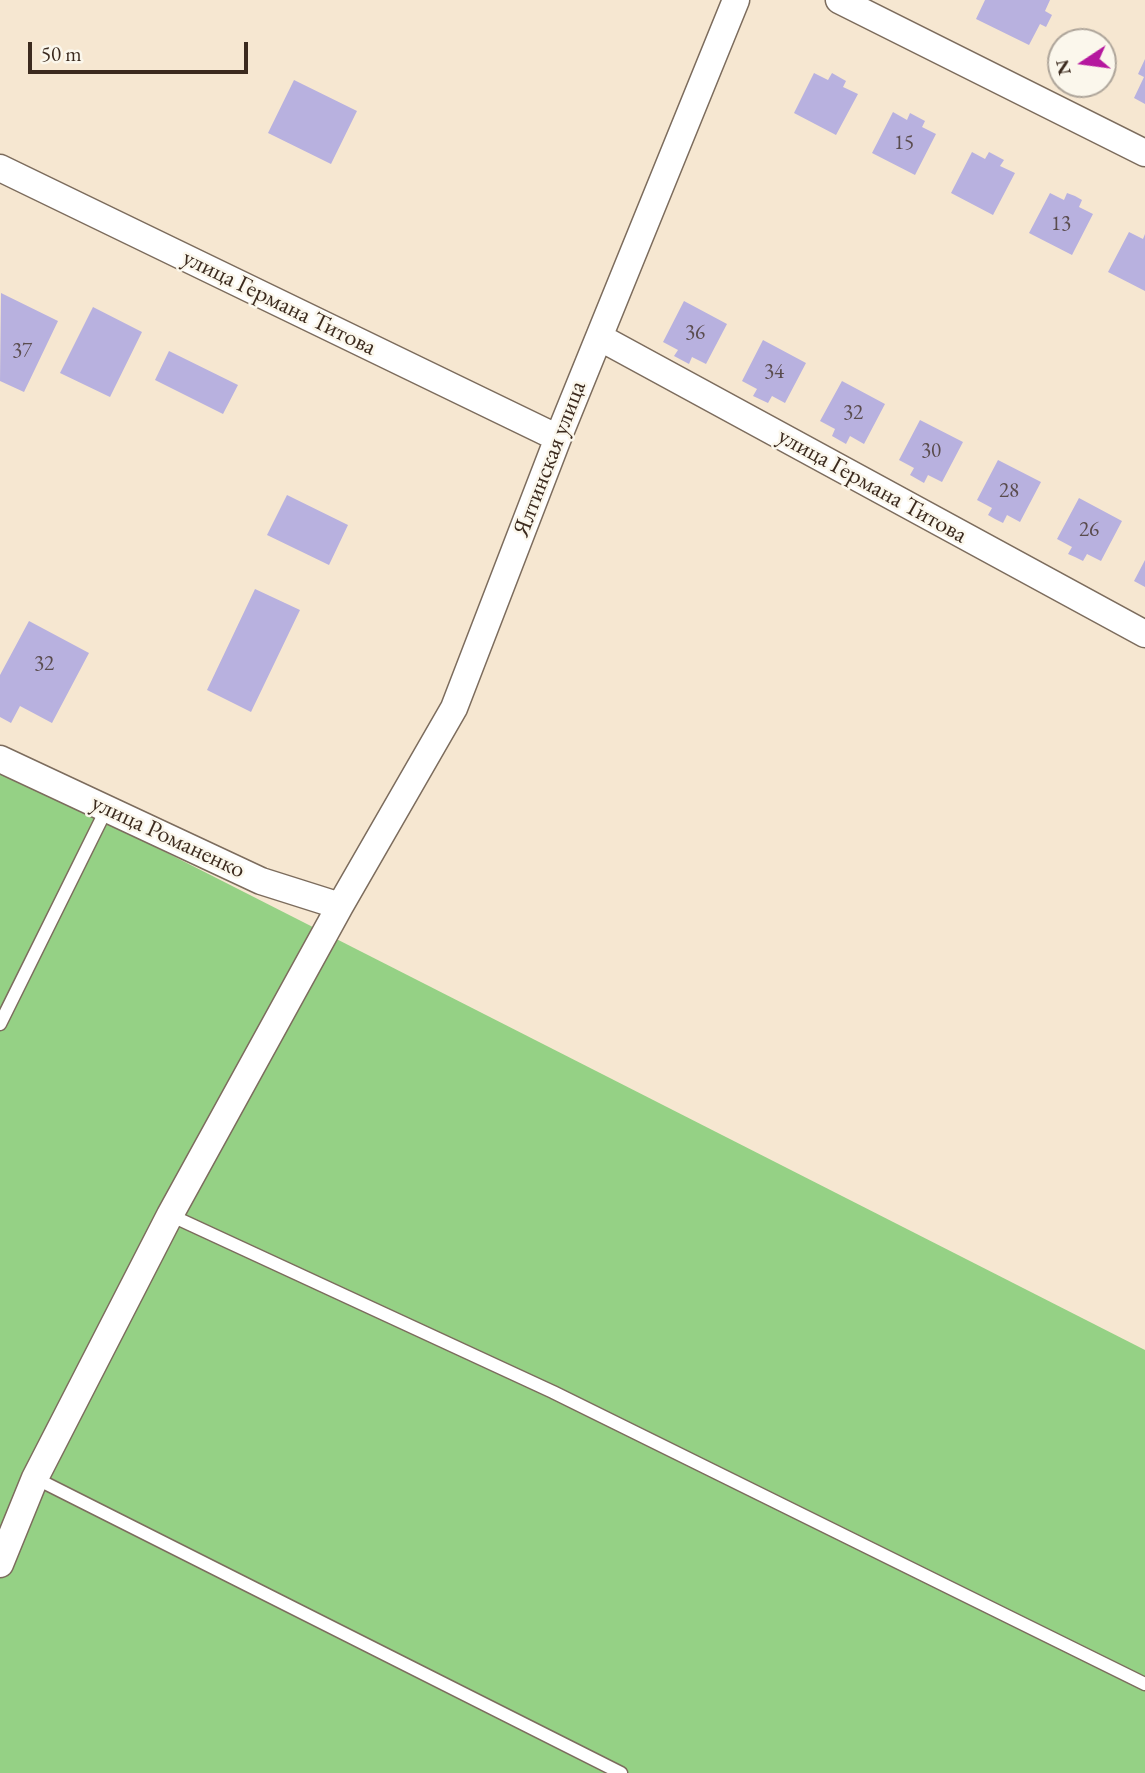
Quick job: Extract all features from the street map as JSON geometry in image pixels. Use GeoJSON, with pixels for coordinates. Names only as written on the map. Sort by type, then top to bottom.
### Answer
{"type":"FeatureCollection","features":[{"type":"Feature","properties":{"kind":"street","name":"Ялтинская улица"},"geometry":{"type":"LineString","coordinates":[[0,1564],[36,1478],[170,1215],[340,906],[454,708],[558,438],[736,0]]}},
{"type":"Feature","properties":{"kind":"street"},"geometry":{"type":"LineString","coordinates":[[839,0],[1145,153]]}},
{"type":"Feature","properties":{"kind":"street","name":"улица Германа Титова"},"geometry":{"type":"LineString","coordinates":[[0,168],[558,438]]}},
{"type":"Feature","properties":{"kind":"street","name":"улица Германа Титова"},"geometry":{"type":"LineString","coordinates":[[599,337],[1145,634]]}},
{"type":"Feature","properties":{"kind":"street","name":"улица Романенко"},"geometry":{"type":"LineString","coordinates":[[0,759],[261,881],[340,906]]}},
{"type":"Feature","properties":{"kind":"lane"},"geometry":{"type":"LineString","coordinates":[[0,1024],[107,808]]}},
{"type":"Feature","properties":{"kind":"lane"},"geometry":{"type":"LineString","coordinates":[[170,1215],[565,1398],[1145,1684]]}},
{"type":"Feature","properties":{"kind":"lane"},"geometry":{"type":"LineString","coordinates":[[36,1478],[621,1773]]}},
{"type":"Feature","properties":{"kind":"green space"},"geometry":{"type":"Polygon","coordinates":[[[0,768],[1145,1350],[1145,1773],[0,1773],[0,768]]]}},
{"type":"Feature","properties":{"kind":"building"},"geometry":{"type":"Polygon","coordinates":[[[985,0],[1050,0],[1045,11],[1052,15],[1046,27],[1040,24],[1029,45],[976,19],[985,0]]]}},
{"type":"Feature","properties":{"kind":"building"},"geometry":{"type":"Polygon","coordinates":[[[1145,59],[1145,104],[1134,98],[1144,77],[1138,74],[1145,59]]]}},
{"type":"Feature","properties":{"kind":"building"},"geometry":{"type":"Polygon","coordinates":[[[814,73],[828,80],[832,73],[846,81],[843,87],[858,94],[836,135],[794,113],[814,73]]]}},
{"type":"Feature","properties":{"kind":"building"},"geometry":{"type":"Polygon","coordinates":[[[294,80],[357,111],[331,164],[268,133],[294,80]]]}},
{"type":"Feature","properties":{"kind":"building"},"geometry":{"type":"Polygon","coordinates":[[[893,112],[907,120],[910,113],[925,121],[922,127],[936,134],[915,175],[872,153],[893,112]]]}},
{"type":"Feature","properties":{"kind":"building"},"geometry":{"type":"Polygon","coordinates":[[[972,152],[985,159],[989,152],[1004,160],[1000,166],[1015,173],[993,215],[951,193],[972,152]]]}},
{"type":"Feature","properties":{"kind":"building"},"geometry":{"type":"Polygon","coordinates":[[[1050,193],[1064,200],[1067,193],[1075,196],[1082,200],[1079,207],[1093,214],[1072,255],[1029,233],[1050,193]]]}},
{"type":"Feature","properties":{"kind":"building"},"geometry":{"type":"Polygon","coordinates":[[[1129,232],[1143,239],[1145,234],[1145,291],[1108,272],[1129,232]]]}},
{"type":"Feature","properties":{"kind":"building"},"geometry":{"type":"Polygon","coordinates":[[[1,293],[58,321],[24,392],[0,381],[1,293]]]}},
{"type":"Feature","properties":{"kind":"building"},"geometry":{"type":"Polygon","coordinates":[[[684,301],[727,324],[706,364],[692,357],[689,364],[674,356],[678,350],[663,342],[684,301]]]}},
{"type":"Feature","properties":{"kind":"building"},"geometry":{"type":"Polygon","coordinates":[[[93,307],[142,332],[110,397],[60,373],[93,307]]]}},
{"type":"Feature","properties":{"kind":"building"},"geometry":{"type":"Polygon","coordinates":[[[763,340],[806,363],[785,403],[772,396],[768,403],[753,396],[757,389],[742,381],[763,340]]]}},
{"type":"Feature","properties":{"kind":"building"},"geometry":{"type":"Polygon","coordinates":[[[169,351],[238,385],[223,414],[155,380],[169,351]]]}},
{"type":"Feature","properties":{"kind":"building"},"geometry":{"type":"Polygon","coordinates":[[[842,381],[885,404],[864,444],[850,436],[846,444],[832,436],[835,429],[820,421],[842,381]]]}},
{"type":"Feature","properties":{"kind":"building"},"geometry":{"type":"Polygon","coordinates":[[[920,420],[963,442],[942,482],[928,475],[924,483],[910,475],[914,468],[899,460],[920,420]]]}},
{"type":"Feature","properties":{"kind":"building"},"geometry":{"type":"Polygon","coordinates":[[[998,460],[1041,482],[1020,522],[1007,515],[1003,523],[995,519],[988,515],[992,508],[977,500],[998,460]]]}},
{"type":"Feature","properties":{"kind":"building"},"geometry":{"type":"Polygon","coordinates":[[[287,495],[348,525],[329,565],[267,535],[287,495]]]}},
{"type":"Feature","properties":{"kind":"building"},"geometry":{"type":"Polygon","coordinates":[[[1079,498],[1122,521],[1101,561],[1087,554],[1083,561],[1068,554],[1072,547],[1057,539],[1079,498]]]}},
{"type":"Feature","properties":{"kind":"building"},"geometry":{"type":"Polygon","coordinates":[[[1145,560],[1145,587],[1134,581],[1145,560]]]}},
{"type":"Feature","properties":{"kind":"building"},"geometry":{"type":"Polygon","coordinates":[[[255,589],[300,610],[251,712],[207,690],[255,589]]]}},
{"type":"Feature","properties":{"kind":"building"},"geometry":{"type":"Polygon","coordinates":[[[29,621],[89,653],[52,723],[20,706],[11,723],[0,717],[0,675],[29,621]]]}}]}
